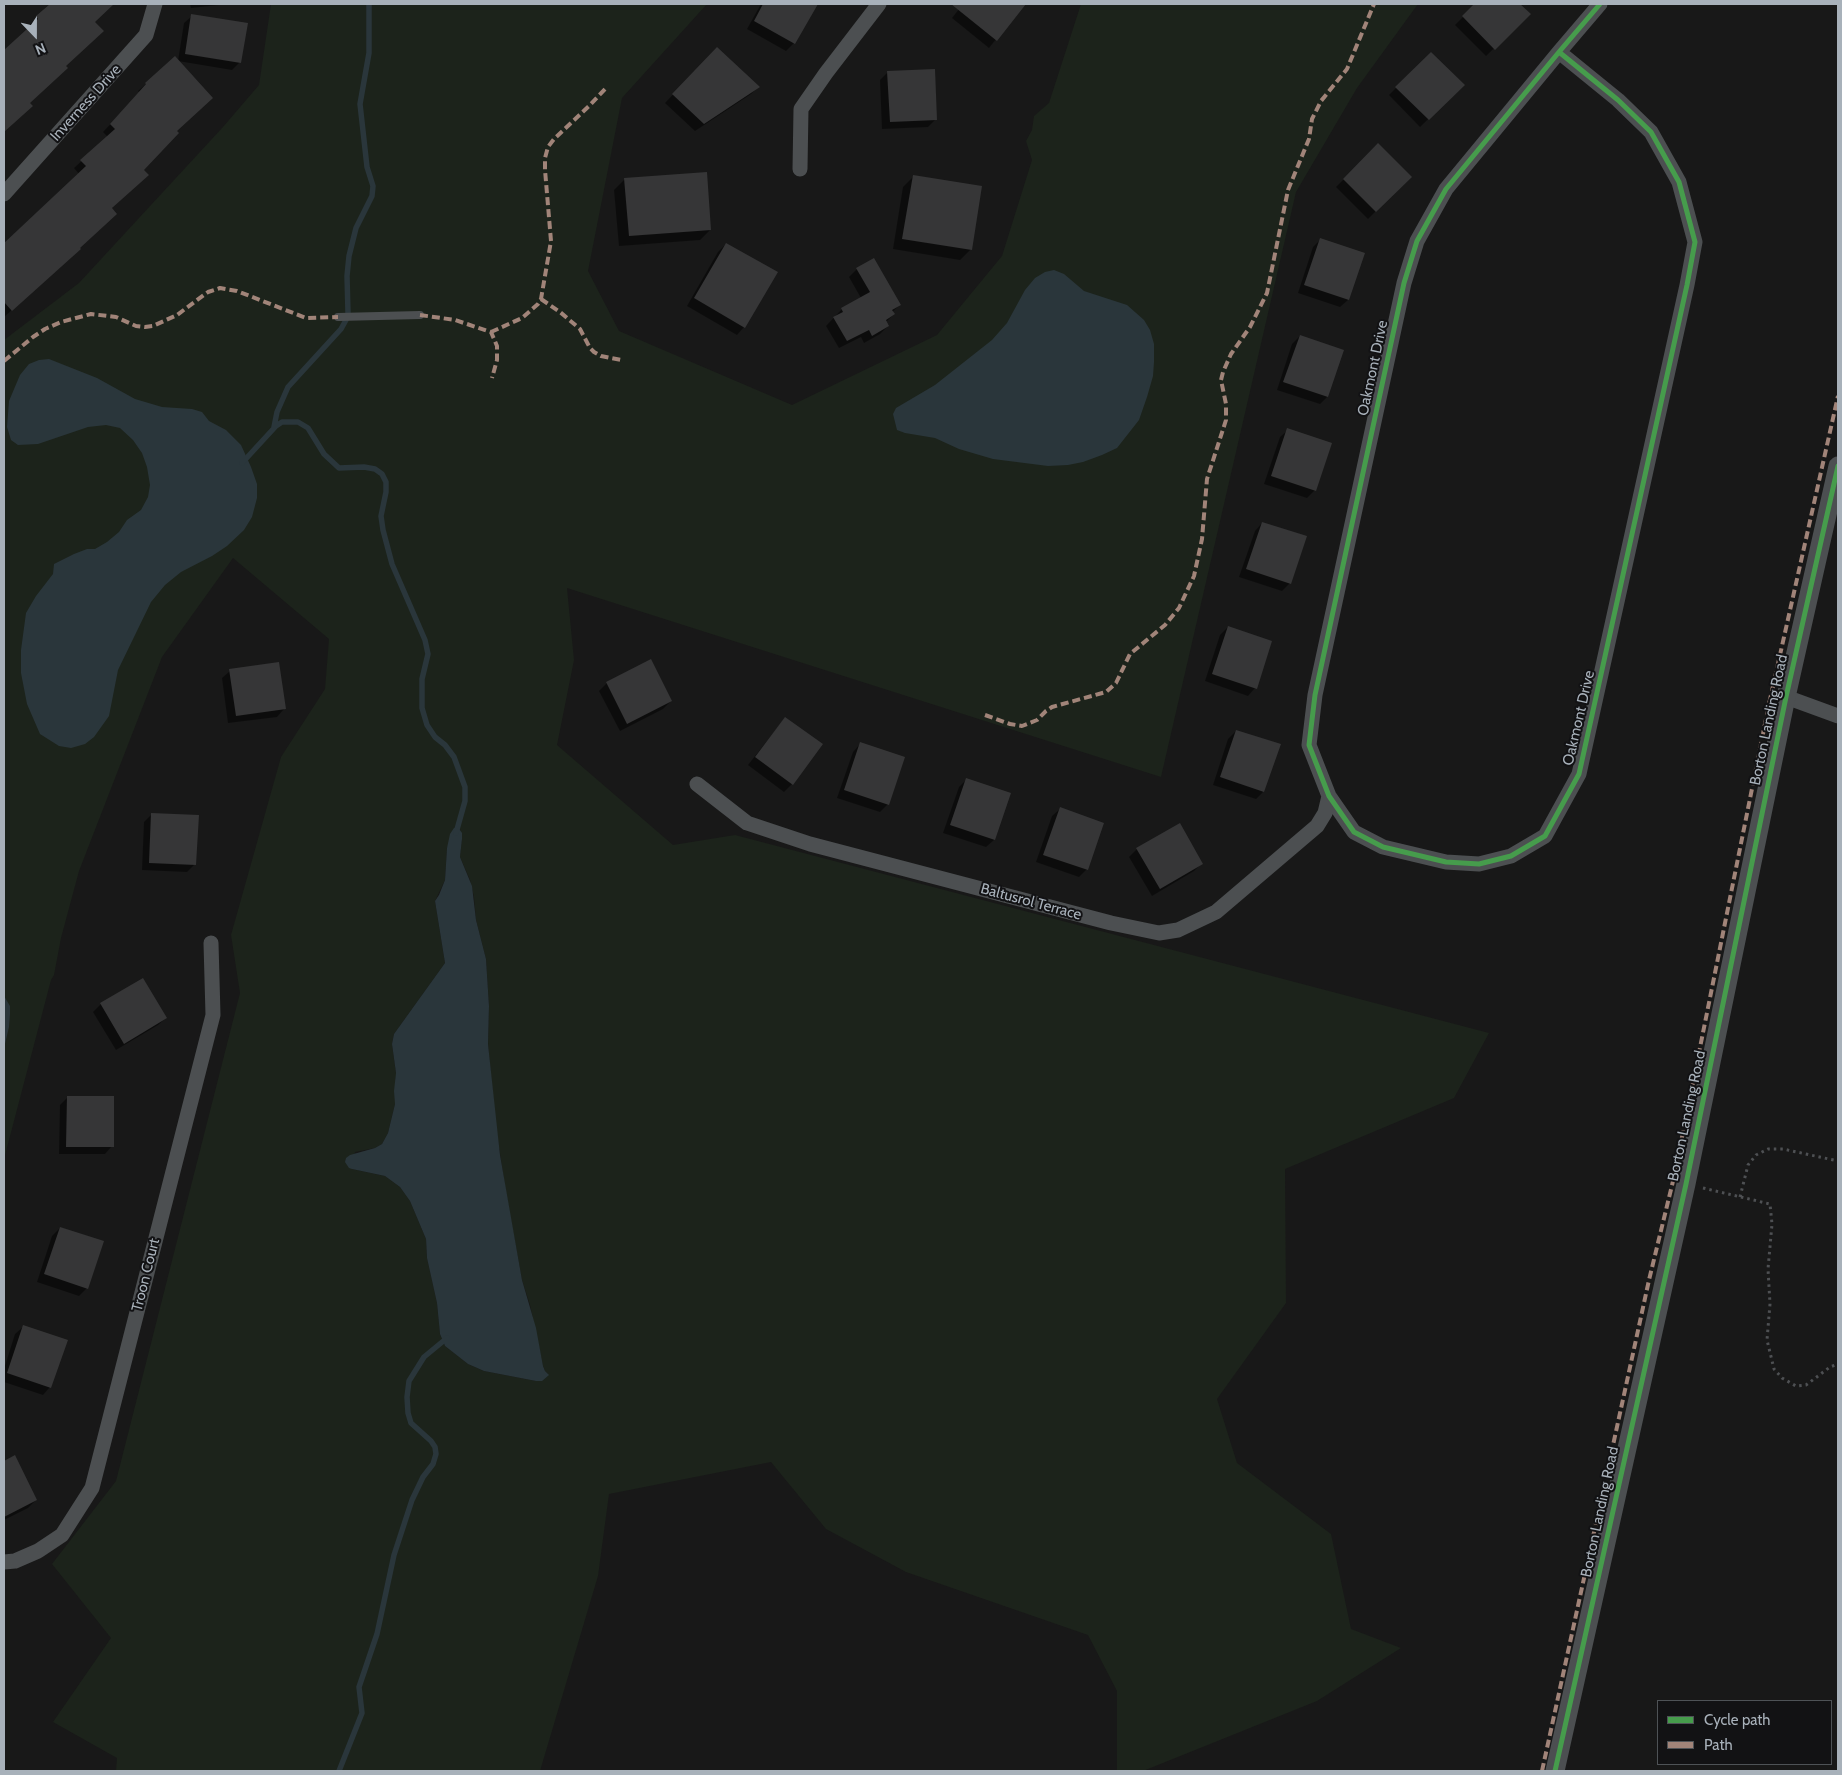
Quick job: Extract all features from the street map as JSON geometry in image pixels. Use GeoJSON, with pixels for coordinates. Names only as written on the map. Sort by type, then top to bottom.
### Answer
{"type":"FeatureCollection","features":[{"type":"Feature","properties":{"kind":"street","name":"Inverness Drive"},"geometry":{"type":"LineString","coordinates":[[4,194],[146,35],[155,4]]}},
{"type":"Feature","properties":{"kind":"street"},"geometry":{"type":"LineString","coordinates":[[800,169],[801,109],[879,4]]}},
{"type":"Feature","properties":{"kind":"street","name":"Oakmont Drive"},"geometry":{"type":"LineString","coordinates":[[1559,52],[1618,100],[1651,132],[1679,182],[1695,242],[1579,774],[1545,836],[1511,856],[1479,864],[1446,862],[1383,848],[1354,832],[1329,796],[1308,745],[1314,694],[1404,284],[1417,241],[1446,189],[1559,52],[1600,4]]}},
{"type":"Feature","properties":{"kind":"street","name":"Borton Landing Road"},"geometry":{"type":"LineString","coordinates":[[1555,1771],[1686,1184],[1786,697],[1838,466]]}},
{"type":"Feature","properties":{"kind":"street"},"geometry":{"type":"LineString","coordinates":[[1786,697],[1838,716]]}},
{"type":"Feature","properties":{"kind":"street","name":"Baltusrol Terrace"},"geometry":{"type":"LineString","coordinates":[[697,784],[747,823],[810,844],[1074,913],[1159,933],[1178,930],[1216,912],[1317,826],[1325,812],[1329,796]]}},
{"type":"Feature","properties":{"kind":"street","name":"Troon Court"},"geometry":{"type":"LineString","coordinates":[[4,1562],[15,1561],[38,1551],[62,1535],[92,1488],[213,1015],[211,943]]}},
{"type":"Feature","properties":{"kind":"lane"},"geometry":{"type":"LineString","coordinates":[[338,318],[420,314]]}},
{"type":"Feature","properties":{"kind":"path"},"geometry":{"type":"LineString","coordinates":[[1740,1197],[1748,1165],[1756,1155],[1768,1149],[1783,1149],[1838,1161]]}},
{"type":"Feature","properties":{"kind":"path"},"geometry":{"type":"LineString","coordinates":[[1686,1184],[1770,1204],[1772,1224],[1768,1269],[1770,1304],[1767,1340],[1774,1369],[1782,1378],[1796,1386],[1806,1384],[1830,1367],[1838,1364]]}},
{"type":"Feature","properties":{"kind":"shaded area"},"geometry":{"type":"Polygon","coordinates":[[[271,4],[707,4],[622,98],[588,271],[619,331],[792,405],[937,335],[1002,256],[1032,160],[1026,141],[1032,130],[1034,116],[1049,103],[1081,4],[1418,4],[1357,88],[1296,192],[1161,777],[567,588],[574,660],[557,745],[673,845],[735,835],[1489,1033],[1454,1098],[1285,1169],[1286,1303],[1217,1399],[1237,1463],[1331,1534],[1351,1629],[1401,1648],[1317,1701],[1143,1771],[1117,1771],[1117,1691],[1088,1635],[906,1572],[826,1529],[771,1462],[609,1494],[598,1576],[540,1771],[116,1771],[117,1758],[53,1722],[111,1638],[52,1564],[116,1481],[240,993],[231,935],[281,757],[325,689],[329,639],[233,558],[162,657],[79,871],[61,938],[54,975],[51,980],[4,1159],[4,340],[79,283],[223,127],[259,85],[271,4]],[[460,829],[447,848],[445,880],[435,901],[445,963],[394,1034],[392,1044],[396,1073],[395,1104],[388,1133],[382,1144],[375,1148],[355,1152],[352,1169],[385,1176],[400,1187],[410,1201],[426,1239],[427,1258],[437,1303],[440,1334],[445,1346],[468,1364],[484,1371],[536,1381],[548,1374],[543,1366],[530,1305],[522,1280],[506,1193],[496,1127],[488,1044],[489,1006],[486,959],[476,920],[470,880],[460,857],[462,839],[460,829]]]}},
{"type":"Feature","properties":{"kind":"shaded area"},"geometry":{"type":"Polygon","coordinates":[[[1054,270],[1064,274],[1084,291],[1127,305],[1144,320],[1150,330],[1154,344],[1153,376],[1139,420],[1117,448],[1083,462],[1048,466],[993,459],[959,449],[935,438],[897,430],[893,414],[896,408],[935,385],[992,340],[1007,323],[1025,290],[1035,278],[1045,272],[1054,270]]]}},
{"type":"Feature","properties":{"kind":"shaded area"},"geometry":{"type":"Polygon","coordinates":[[[49,359],[97,378],[135,399],[162,407],[192,409],[202,412],[209,421],[226,430],[241,445],[257,484],[257,498],[252,517],[244,530],[227,546],[212,556],[181,572],[165,585],[151,602],[118,670],[109,716],[94,737],[85,744],[71,748],[59,746],[40,734],[27,704],[21,673],[21,650],[26,613],[53,574],[54,564],[87,549],[95,549],[107,542],[119,532],[127,520],[141,510],[148,497],[150,485],[142,453],[133,440],[120,428],[106,425],[88,427],[38,444],[18,445],[11,440],[7,427],[9,401],[20,375],[29,364],[49,359]]]}},
{"type":"Feature","properties":{"kind":"shaded area"},"geometry":{"type":"Polygon","coordinates":[[[458,827],[462,833],[460,857],[472,886],[476,920],[486,959],[489,1006],[488,1044],[500,1155],[522,1280],[536,1328],[543,1366],[549,1375],[542,1381],[484,1371],[468,1364],[445,1346],[440,1334],[437,1303],[427,1258],[426,1239],[410,1201],[400,1187],[385,1176],[349,1168],[345,1162],[346,1158],[350,1155],[375,1148],[382,1144],[388,1133],[395,1104],[396,1073],[392,1044],[394,1034],[445,963],[435,901],[445,880],[450,834],[454,828],[458,827]]]}},
{"type":"Feature","properties":{"kind":"shaded area"},"geometry":{"type":"Polygon","coordinates":[[[4,996],[10,1006],[10,1014],[4,1048],[4,996]]]}},
{"type":"Feature","properties":{"kind":"building"},"geometry":{"type":"Polygon","coordinates":[[[50,4],[114,4],[95,22],[104,31],[66,66],[68,68],[30,103],[33,106],[4,132],[4,50],[38,19],[36,16],[50,4]]]}},
{"type":"Feature","properties":{"kind":"building"},"geometry":{"type":"Polygon","coordinates":[[[763,4],[818,4],[795,44],[754,21],[763,4]]]}},
{"type":"Feature","properties":{"kind":"building"},"geometry":{"type":"Polygon","coordinates":[[[951,4],[1026,4],[997,41],[951,4]]]}},
{"type":"Feature","properties":{"kind":"building"},"geometry":{"type":"Polygon","coordinates":[[[1474,4],[1520,4],[1531,14],[1495,50],[1462,16],[1474,4]]]}},
{"type":"Feature","properties":{"kind":"building"},"geometry":{"type":"Polygon","coordinates":[[[191,14],[248,23],[241,63],[185,54],[191,14]]]}},
{"type":"Feature","properties":{"kind":"building"},"geometry":{"type":"Polygon","coordinates":[[[717,47],[760,87],[704,124],[672,94],[717,47]]]}},
{"type":"Feature","properties":{"kind":"building"},"geometry":{"type":"Polygon","coordinates":[[[1431,52],[1465,85],[1429,120],[1395,87],[1431,52]]]}},
{"type":"Feature","properties":{"kind":"building"},"geometry":{"type":"Polygon","coordinates":[[[175,56],[213,98],[177,131],[179,133],[144,170],[149,175],[112,208],[117,214],[12,311],[4,302],[4,243],[86,166],[80,160],[115,129],[110,124],[145,83],[175,56]]]}},
{"type":"Feature","properties":{"kind":"building"},"geometry":{"type":"Polygon","coordinates":[[[935,69],[937,120],[890,122],[887,71],[935,69]]]}},
{"type":"Feature","properties":{"kind":"building"},"geometry":{"type":"Polygon","coordinates":[[[1378,143],[1412,177],[1376,212],[1343,179],[1378,143]]]}},
{"type":"Feature","properties":{"kind":"building"},"geometry":{"type":"Polygon","coordinates":[[[707,172],[711,230],[629,236],[624,178],[707,172]]]}},
{"type":"Feature","properties":{"kind":"building"},"geometry":{"type":"Polygon","coordinates":[[[913,175],[982,186],[972,250],[902,239],[913,175]]]}},
{"type":"Feature","properties":{"kind":"building"},"geometry":{"type":"Polygon","coordinates":[[[1320,238],[1365,253],[1349,300],[1304,285],[1320,238]]]}},
{"type":"Feature","properties":{"kind":"building"},"geometry":{"type":"Polygon","coordinates":[[[726,243],[778,272],[745,328],[694,298],[726,243]]]}},
{"type":"Feature","properties":{"kind":"building"},"geometry":{"type":"Polygon","coordinates":[[[874,258],[901,305],[892,310],[895,314],[886,320],[889,326],[872,336],[869,330],[847,341],[833,317],[843,312],[841,308],[870,292],[856,268],[874,258]]]}},
{"type":"Feature","properties":{"kind":"building"},"geometry":{"type":"Polygon","coordinates":[[[1300,335],[1344,350],[1328,397],[1283,382],[1300,335]]]}},
{"type":"Feature","properties":{"kind":"building"},"geometry":{"type":"Polygon","coordinates":[[[1287,428],[1332,443],[1316,491],[1271,476],[1287,428]]]}},
{"type":"Feature","properties":{"kind":"building"},"geometry":{"type":"Polygon","coordinates":[[[1262,522],[1307,536],[1291,584],[1246,569],[1262,522]]]}},
{"type":"Feature","properties":{"kind":"building"},"geometry":{"type":"Polygon","coordinates":[[[1228,626],[1272,641],[1257,689],[1212,674],[1228,626]]]}},
{"type":"Feature","properties":{"kind":"building"},"geometry":{"type":"Polygon","coordinates":[[[651,659],[672,701],[627,724],[606,682],[651,659]]]}},
{"type":"Feature","properties":{"kind":"building"},"geometry":{"type":"Polygon","coordinates":[[[279,662],[286,709],[236,716],[229,669],[279,662]]]}},
{"type":"Feature","properties":{"kind":"building"},"geometry":{"type":"Polygon","coordinates":[[[785,717],[823,744],[793,785],[755,757],[785,717]]]}},
{"type":"Feature","properties":{"kind":"building"},"geometry":{"type":"Polygon","coordinates":[[[1236,730],[1281,744],[1264,792],[1220,777],[1236,730]]]}},
{"type":"Feature","properties":{"kind":"building"},"geometry":{"type":"Polygon","coordinates":[[[860,742],[905,757],[889,805],[844,790],[860,742]]]}},
{"type":"Feature","properties":{"kind":"building"},"geometry":{"type":"Polygon","coordinates":[[[966,778],[1011,793],[995,840],[950,825],[966,778]]]}},
{"type":"Feature","properties":{"kind":"building"},"geometry":{"type":"Polygon","coordinates":[[[1060,807],[1104,823],[1088,870],[1043,855],[1060,807]]]}},
{"type":"Feature","properties":{"kind":"building"},"geometry":{"type":"Polygon","coordinates":[[[151,813],[199,815],[196,865],[149,863],[151,813]]]}},
{"type":"Feature","properties":{"kind":"building"},"geometry":{"type":"Polygon","coordinates":[[[1180,823],[1203,864],[1160,889],[1136,848],[1180,823]]]}},
{"type":"Feature","properties":{"kind":"building"},"geometry":{"type":"Polygon","coordinates":[[[143,978],[167,1018],[124,1044],[100,1003],[143,978]]]}},
{"type":"Feature","properties":{"kind":"building"},"geometry":{"type":"Polygon","coordinates":[[[67,1096],[114,1096],[114,1147],[66,1147],[67,1096]]]}},
{"type":"Feature","properties":{"kind":"building"},"geometry":{"type":"Polygon","coordinates":[[[60,1227],[104,1241],[88,1289],[44,1274],[60,1227]]]}},
{"type":"Feature","properties":{"kind":"building"},"geometry":{"type":"Polygon","coordinates":[[[23,1325],[68,1340],[51,1388],[7,1373],[23,1325]]]}},
{"type":"Feature","properties":{"kind":"building"},"geometry":{"type":"Polygon","coordinates":[[[15,1455],[37,1500],[4,1517],[4,1461],[15,1455]]]}},
{"type":"Feature","properties":{"kind":"waterway"},"geometry":{"type":"LineString","coordinates":[[274,427],[277,412],[288,387],[341,329],[348,313],[347,276],[349,256],[356,228],[372,196],[373,186],[367,167],[360,104],[369,53],[369,4]]}},
{"type":"Feature","properties":{"kind":"waterway"},"geometry":{"type":"LineString","coordinates":[[242,463],[276,426],[282,422],[298,422],[308,428],[324,454],[339,468],[364,467],[375,469],[382,474],[386,482],[381,516],[383,530],[392,564],[425,640],[428,654],[422,679],[422,708],[427,725],[435,737],[445,745],[454,757],[465,787],[465,801],[456,833]]}},
{"type":"Feature","properties":{"kind":"waterway"},"geometry":{"type":"LineString","coordinates":[[339,1771],[362,1713],[359,1687],[377,1634],[394,1555],[412,1500],[423,1477],[433,1464],[436,1454],[435,1447],[431,1441],[411,1423],[407,1397],[409,1381],[424,1357],[447,1338]]}},
{"type":"Feature","properties":{"kind":"marked path"},"geometry":{"type":"LineString","coordinates":[[985,715],[1010,724],[1022,726],[1037,720],[1052,707],[1106,692],[1116,683],[1130,654],[1165,625],[1179,608],[1194,576],[1202,539],[1207,479],[1226,420],[1226,404],[1221,380],[1223,372],[1231,354],[1250,327],[1267,293],[1288,190],[1309,139],[1312,119],[1321,101],[1347,69],[1374,4]]}},
{"type":"Feature","properties":{"kind":"marked path"},"geometry":{"type":"LineString","coordinates":[[491,332],[522,318],[541,299],[551,241],[545,170],[545,158],[548,147],[606,88]]}},
{"type":"Feature","properties":{"kind":"marked path"},"geometry":{"type":"LineString","coordinates":[[4,361],[33,337],[61,322],[91,314],[116,317],[136,326],[153,326],[177,315],[208,292],[220,288],[237,291],[306,318],[338,317]]}},
{"type":"Feature","properties":{"kind":"marked path"},"geometry":{"type":"LineString","coordinates":[[541,299],[580,329],[594,352],[601,356],[621,360]]}},
{"type":"Feature","properties":{"kind":"marked path"},"geometry":{"type":"LineString","coordinates":[[420,315],[455,320],[491,332],[497,346],[497,360],[492,378]]}},
{"type":"Feature","properties":{"kind":"marked path"},"geometry":{"type":"LineString","coordinates":[[1542,1771],[1649,1280],[1674,1177],[1769,704],[1838,396]]}},
{"type":"Feature","properties":{"kind":"cycle path"},"geometry":{"type":"LineString","coordinates":[[1559,52],[1618,100],[1651,132],[1679,182],[1695,242],[1579,774],[1545,836],[1511,856],[1479,864],[1446,862],[1383,847],[1354,832],[1329,796],[1309,745],[1315,695],[1404,283],[1417,241],[1446,189],[1559,52],[1600,4]]}},
{"type":"Feature","properties":{"kind":"cycle path"},"geometry":{"type":"LineString","coordinates":[[1555,1771],[1686,1184],[1786,697],[1838,466]]}}]}
